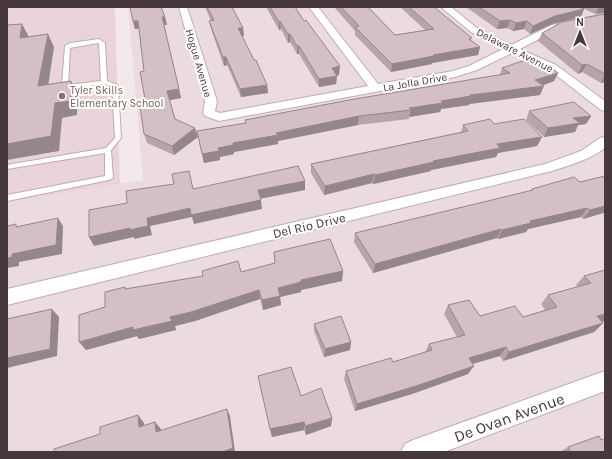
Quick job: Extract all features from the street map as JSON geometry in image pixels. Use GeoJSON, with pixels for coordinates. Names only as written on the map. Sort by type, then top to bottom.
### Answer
{"type":"FeatureCollection","features":[{"type":"Feature","properties":{"kind":"street","name":"Hogue Avenue"},"geometry":{"type":"LineString","coordinates":[[183,7],[211,100],[209,113],[215,116]]}},
{"type":"Feature","properties":{"kind":"street"},"geometry":{"type":"LineString","coordinates":[[313,7],[376,89]]}},
{"type":"Feature","properties":{"kind":"street","name":"Delaware Avenue"},"geometry":{"type":"LineString","coordinates":[[445,7],[474,30],[552,67],[605,106]]}},
{"type":"Feature","properties":{"kind":"street"},"geometry":{"type":"LineString","coordinates":[[581,12],[600,18]]}},
{"type":"Feature","properties":{"kind":"street","name":"La Jolla Drive"},"geometry":{"type":"LineString","coordinates":[[215,116],[230,116],[456,74],[473,68],[555,27],[600,18]]}},
{"type":"Feature","properties":{"kind":"street","name":"Del Rio Drive"},"geometry":{"type":"LineString","coordinates":[[7,297],[547,168],[581,156],[602,145],[605,141]]}},
{"type":"Feature","properties":{"kind":"street","name":"De Ovan Avenue"},"geometry":{"type":"LineString","coordinates":[[413,452],[605,381]]}},
{"type":"Feature","properties":{"kind":"lane"},"geometry":{"type":"LineString","coordinates":[[7,198],[108,178],[108,150],[118,138],[115,85],[104,82],[66,87],[67,47],[70,45],[99,41],[102,43],[104,82]]}},
{"type":"Feature","properties":{"kind":"lane"},"geometry":{"type":"LineString","coordinates":[[7,167],[108,150]]}},
{"type":"Feature","properties":{"kind":"shaded area","name":"Tyler Skills Elementary School"},"geometry":{"type":"Polygon","coordinates":[[[7,7],[115,7],[120,184],[7,203],[7,7]]]}},
{"type":"Feature","properties":{"kind":"shaded area"},"geometry":{"type":"Polygon","coordinates":[[[128,7],[605,7],[605,452],[7,452],[7,203],[143,180],[128,7]]]}},
{"type":"Feature","properties":{"kind":"building"},"geometry":{"type":"Polygon","coordinates":[[[130,7],[161,7],[165,17],[162,17],[179,89],[167,91],[175,119],[195,128],[172,146],[144,134],[139,100],[145,99],[140,72],[144,71],[138,21],[133,21],[130,7]]]}},
{"type":"Feature","properties":{"kind":"building"},"geometry":{"type":"Polygon","coordinates":[[[207,7],[232,7],[243,28],[238,28],[254,60],[256,60],[267,85],[240,89],[226,57],[223,57],[209,21],[214,20],[207,7]]]}},
{"type":"Feature","properties":{"kind":"building"},"geometry":{"type":"Polygon","coordinates":[[[270,7],[295,7],[304,21],[306,20],[340,66],[332,68],[337,76],[319,79],[299,46],[297,46],[290,34],[288,34],[280,21],[279,22],[270,7]]]}},
{"type":"Feature","properties":{"kind":"building"},"geometry":{"type":"Polygon","coordinates":[[[341,7],[368,7],[395,35],[434,29],[409,7],[434,7],[472,38],[469,39],[480,47],[392,64],[355,27],[359,26],[341,7]]]}},
{"type":"Feature","properties":{"kind":"building"},"geometry":{"type":"Polygon","coordinates":[[[479,7],[580,7],[584,9],[555,16],[533,26],[527,21],[516,23],[510,20],[500,21],[479,7]]]}},
{"type":"Feature","properties":{"kind":"building"},"geometry":{"type":"Polygon","coordinates":[[[605,14],[605,74],[587,64],[582,65],[542,33],[562,22],[605,14]]]}},
{"type":"Feature","properties":{"kind":"building"},"geometry":{"type":"Polygon","coordinates":[[[22,24],[20,38],[48,34],[38,86],[71,81],[71,101],[55,103],[51,136],[7,144],[7,25],[22,24]]]}},
{"type":"Feature","properties":{"kind":"building"},"geometry":{"type":"Polygon","coordinates":[[[532,59],[548,67],[553,66],[554,70],[558,73],[535,80],[544,86],[470,95],[471,96],[441,101],[443,103],[409,108],[411,110],[359,116],[276,133],[278,135],[233,143],[233,145],[218,148],[219,151],[202,154],[197,131],[246,123],[245,120],[349,100],[510,73],[502,68],[532,59]]]}},
{"type":"Feature","properties":{"kind":"building"},"geometry":{"type":"Polygon","coordinates":[[[574,102],[591,116],[573,118],[580,123],[548,128],[529,111],[574,102]]]}},
{"type":"Feature","properties":{"kind":"building"},"geometry":{"type":"Polygon","coordinates":[[[490,119],[494,124],[524,119],[542,137],[497,144],[500,148],[433,161],[434,162],[325,186],[311,164],[468,131],[463,125],[490,119]]]}},
{"type":"Feature","properties":{"kind":"building"},"geometry":{"type":"Polygon","coordinates":[[[298,166],[305,181],[258,190],[261,200],[191,215],[190,208],[147,218],[148,226],[130,230],[130,228],[89,237],[89,210],[127,203],[126,191],[174,184],[172,174],[189,171],[193,189],[298,166]]]}},
{"type":"Feature","properties":{"kind":"building"},"geometry":{"type":"Polygon","coordinates":[[[605,176],[605,206],[590,210],[587,208],[530,221],[531,223],[501,229],[375,264],[355,233],[533,190],[532,189],[574,177],[580,182],[605,176]]]}},
{"type":"Feature","properties":{"kind":"building"},"geometry":{"type":"Polygon","coordinates":[[[58,218],[56,245],[12,254],[12,257],[7,258],[7,226],[16,224],[16,227],[58,218]]]}},
{"type":"Feature","properties":{"kind":"building"},"geometry":{"type":"Polygon","coordinates":[[[330,239],[343,271],[301,280],[301,282],[278,288],[280,296],[262,300],[259,290],[191,312],[170,317],[172,321],[133,330],[133,327],[79,342],[79,315],[105,307],[105,292],[125,287],[125,289],[203,276],[202,271],[238,261],[241,272],[275,263],[274,252],[330,239]]]}},
{"type":"Feature","properties":{"kind":"building"},"geometry":{"type":"Polygon","coordinates":[[[605,270],[605,314],[597,316],[603,323],[509,352],[506,347],[469,358],[474,366],[357,404],[346,371],[391,358],[393,362],[432,350],[429,344],[465,335],[448,305],[469,300],[480,316],[515,306],[523,317],[557,307],[548,295],[591,283],[584,276],[605,270]]]}},
{"type":"Feature","properties":{"kind":"building"},"geometry":{"type":"Polygon","coordinates":[[[52,309],[50,349],[7,358],[7,319],[52,309]]]}},
{"type":"Feature","properties":{"kind":"building"},"geometry":{"type":"Polygon","coordinates":[[[341,316],[351,342],[325,349],[314,324],[341,316]]]}},
{"type":"Feature","properties":{"kind":"building"},"geometry":{"type":"Polygon","coordinates":[[[291,367],[301,396],[321,388],[332,418],[305,426],[304,422],[270,429],[258,376],[291,367]]]}},
{"type":"Feature","properties":{"kind":"building"},"geometry":{"type":"Polygon","coordinates":[[[227,409],[233,448],[222,452],[54,452],[54,449],[100,434],[100,427],[138,415],[139,427],[155,422],[156,432],[227,409]]]}},
{"type":"Feature","properties":{"kind":"building"},"geometry":{"type":"Polygon","coordinates":[[[599,436],[601,440],[605,439],[605,452],[569,452],[568,447],[599,436]]]}},
{"type":"Feature","properties":{"kind":"place","name":"Tyler Skills Elementary School"},"geometry":{"type":"Point","coordinates":[62,96]}}]}
